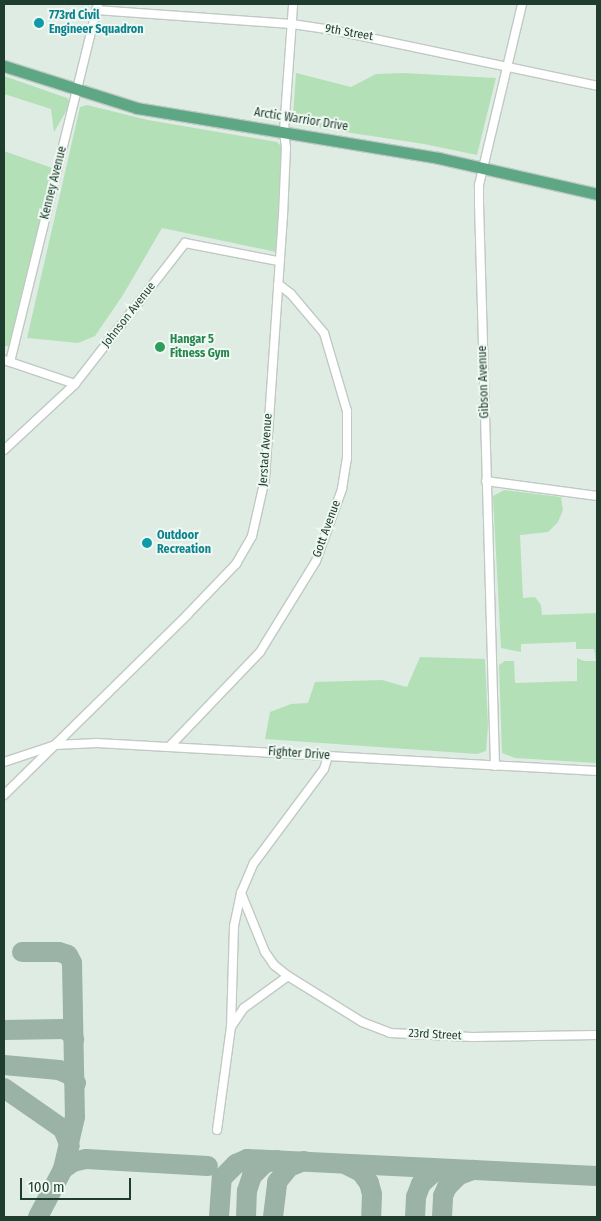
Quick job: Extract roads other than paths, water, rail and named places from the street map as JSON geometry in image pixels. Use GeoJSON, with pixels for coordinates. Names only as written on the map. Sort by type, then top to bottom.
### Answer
{"type":"FeatureCollection","features":[{"type":"Feature","properties":{"kind":"main road","name":"Arctic Warrior Drive"},"geometry":{"type":"LineString","coordinates":[[4,66],[77,91],[136,108],[439,158],[597,194]]}},
{"type":"Feature","properties":{"kind":"street","name":"Jerstad Avenue"},"geometry":{"type":"LineString","coordinates":[[4,794],[236,564],[252,536],[265,479],[286,148],[284,131],[293,4]]}},
{"type":"Feature","properties":{"kind":"street","name":"Gibson Avenue"},"geometry":{"type":"LineString","coordinates":[[494,766],[478,203],[479,185],[522,4]]}},
{"type":"Feature","properties":{"kind":"street","name":"9th Street"},"geometry":{"type":"LineString","coordinates":[[97,7],[292,24],[354,34],[597,86]]}},
{"type":"Feature","properties":{"kind":"street","name":"Kenney Avenue"},"geometry":{"type":"LineString","coordinates":[[7,361],[97,7]]}},
{"type":"Feature","properties":{"kind":"street","name":"Johnson Avenue"},"geometry":{"type":"LineString","coordinates":[[4,450],[75,384],[185,244],[278,261]]}},
{"type":"Feature","properties":{"kind":"street","name":"Gott Avenue"},"geometry":{"type":"LineString","coordinates":[[170,746],[260,652],[316,561],[342,488],[347,459],[347,411],[324,334],[291,294],[278,284]]}},
{"type":"Feature","properties":{"kind":"street"},"geometry":{"type":"LineString","coordinates":[[7,361],[75,384]]}},
{"type":"Feature","properties":{"kind":"street"},"geometry":{"type":"LineString","coordinates":[[486,481],[597,496]]}},
{"type":"Feature","properties":{"kind":"street","name":"Fighter Drive"},"geometry":{"type":"LineString","coordinates":[[4,762],[55,745],[97,744],[170,746],[597,771]]}},
{"type":"Feature","properties":{"kind":"street"},"geometry":{"type":"LineString","coordinates":[[217,1130],[231,1027],[234,926],[241,892],[254,863],[324,769],[328,756]]}},
{"type":"Feature","properties":{"kind":"street","name":"23rd Street"},"geometry":{"type":"LineString","coordinates":[[241,892],[265,952],[274,965],[288,976],[362,1022],[390,1033],[472,1037],[597,1035]]}},
{"type":"Feature","properties":{"kind":"street"},"geometry":{"type":"LineString","coordinates":[[231,1027],[244,1008],[288,976]]}},
{"type":"Feature","properties":{"kind":"place","name":"773rd Civil Engineer Squadron"},"geometry":{"type":"Point","coordinates":[39,23]}},
{"type":"Feature","properties":{"kind":"place","name":"Hangar 5 Fitness Gym"},"geometry":{"type":"Point","coordinates":[160,347]}},
{"type":"Feature","properties":{"kind":"place","name":"Outdoor Recreation"},"geometry":{"type":"Point","coordinates":[147,543]}}]}
